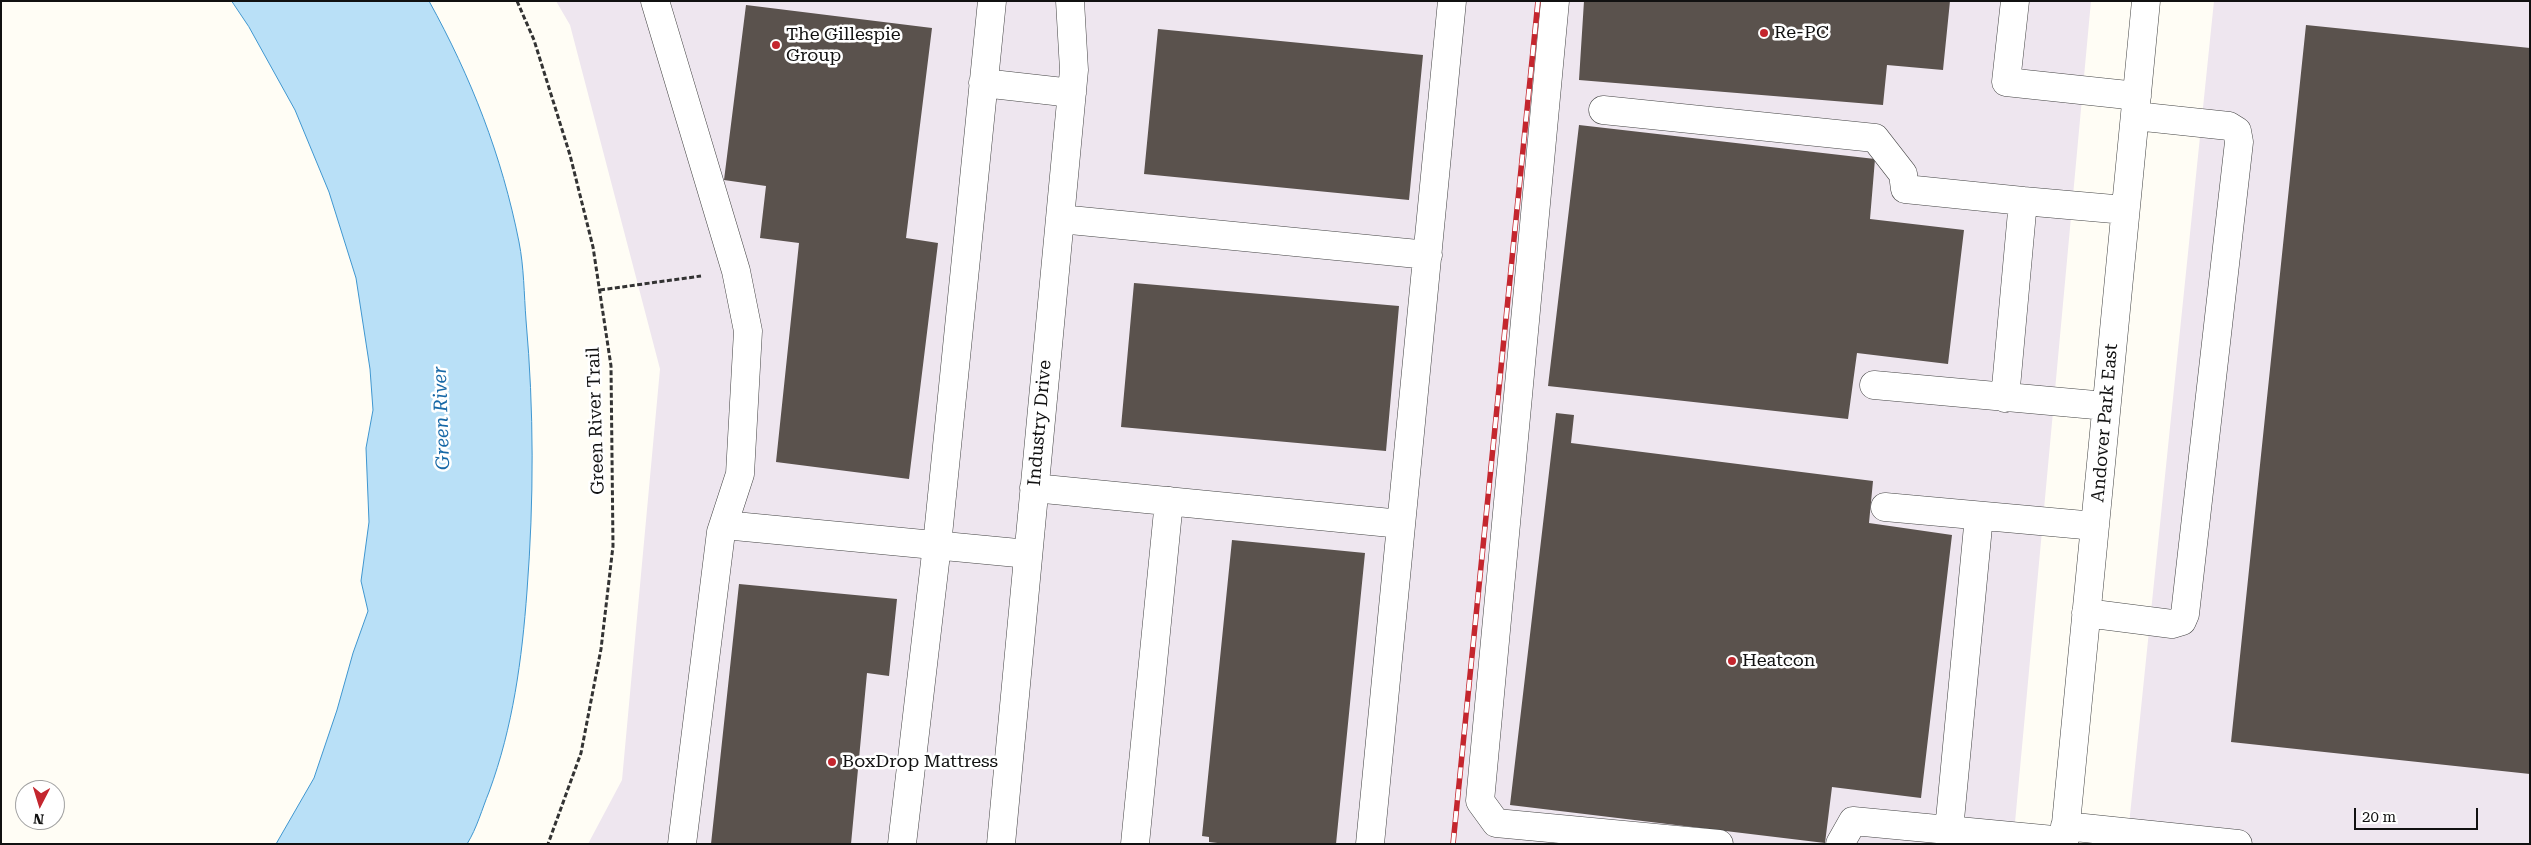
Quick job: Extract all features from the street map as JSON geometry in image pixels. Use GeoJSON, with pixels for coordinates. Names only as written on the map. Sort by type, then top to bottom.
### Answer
{"type":"FeatureCollection","features":[{"type":"Feature","properties":{"kind":"street"},"geometry":{"type":"LineString","coordinates":[[655,1],[736,271],[748,331],[740,474],[724,525],[682,844]]}},
{"type":"Feature","properties":{"kind":"street"},"geometry":{"type":"LineString","coordinates":[[902,844],[937,545],[992,1]]}},
{"type":"Feature","properties":{"kind":"street","name":"Industry Drive"},"geometry":{"type":"LineString","coordinates":[[1001,844],[1074,70],[1070,1]]}},
{"type":"Feature","properties":{"kind":"street"},"geometry":{"type":"LineString","coordinates":[[1370,844],[1452,1]]}},
{"type":"Feature","properties":{"kind":"street"},"geometry":{"type":"LineString","coordinates":[[1554,1],[1480,801],[1496,822],[1719,844]]}},
{"type":"Feature","properties":{"kind":"street"},"geometry":{"type":"LineString","coordinates":[[2014,1],[2006,82],[2136,106],[2229,126],[2237,130],[2239,142],[2185,614],[2182,621],[2172,624],[2086,613]]}},
{"type":"Feature","properties":{"kind":"street","name":"Andover Park East"},"geometry":{"type":"LineString","coordinates":[[2064,837],[2146,1]]}},
{"type":"Feature","properties":{"kind":"street"},"geometry":{"type":"LineString","coordinates":[[983,83],[1072,92]]}},
{"type":"Feature","properties":{"kind":"street"},"geometry":{"type":"LineString","coordinates":[[1603,110],[1875,138],[1903,174],[1905,190],[2125,210]]}},
{"type":"Feature","properties":{"kind":"street"},"geometry":{"type":"LineString","coordinates":[[2006,398],[2023,200]]}},
{"type":"Feature","properties":{"kind":"street"},"geometry":{"type":"LineString","coordinates":[[1060,219],[1428,255]]}},
{"type":"Feature","properties":{"kind":"street"},"geometry":{"type":"LineString","coordinates":[[1874,385],[2106,406]]}},
{"type":"Feature","properties":{"kind":"street"},"geometry":{"type":"LineString","coordinates":[[1034,488],[1401,524]]}},
{"type":"Feature","properties":{"kind":"street"},"geometry":{"type":"LineString","coordinates":[[1135,844],[1169,501]]}},
{"type":"Feature","properties":{"kind":"street"},"geometry":{"type":"LineString","coordinates":[[1885,507],[2095,526]]}},
{"type":"Feature","properties":{"kind":"street"},"geometry":{"type":"LineString","coordinates":[[1949,830],[1979,516]]}},
{"type":"Feature","properties":{"kind":"street"},"geometry":{"type":"LineString","coordinates":[[724,525],[1028,554]]}},
{"type":"Feature","properties":{"kind":"street"},"geometry":{"type":"LineString","coordinates":[[1840,844],[1853,821],[1949,830],[2064,837],[2238,844]]}},
{"type":"Feature","properties":{"kind":"path","name":"Green River Trail"},"geometry":{"type":"LineString","coordinates":[[517,1],[534,40],[570,155],[593,247],[611,366],[613,546],[601,649],[581,754],[548,844]]}},
{"type":"Feature","properties":{"kind":"path"},"geometry":{"type":"LineString","coordinates":[[600,290],[736,271]]}},
{"type":"Feature","properties":{"kind":"shaded area"},"geometry":{"type":"Polygon","coordinates":[[[556,1],[2091,1],[2013,844],[588,844],[622,780],[660,369],[570,25],[556,1]]]}},
{"type":"Feature","properties":{"kind":"shaded area"},"geometry":{"type":"Polygon","coordinates":[[[2214,1],[2530,1],[2530,844],[2127,844],[2214,1]]]}},
{"type":"Feature","properties":{"kind":"water","name":"Green River"},"geometry":{"type":"Polygon","coordinates":[[[232,1],[429,1],[471,88],[504,179],[521,251],[529,354],[532,489],[529,557],[522,642],[510,718],[489,792],[477,825],[467,844],[276,844],[314,778],[368,611],[361,581],[369,522],[366,448],[373,410],[370,369],[356,278],[329,192],[295,110],[249,27],[232,1]]]}},
{"type":"Feature","properties":{"kind":"building","name":"Re-PC"},"geometry":{"type":"Polygon","coordinates":[[[1584,1],[1950,1],[1943,70],[1887,65],[1883,105],[1579,80],[1584,1]]]}},
{"type":"Feature","properties":{"kind":"building"},"geometry":{"type":"Polygon","coordinates":[[[746,5],[932,28],[906,238],[938,243],[909,479],[776,462],[799,243],[760,238],[766,186],[724,180],[746,5]]]}},
{"type":"Feature","properties":{"kind":"building"},"geometry":{"type":"Polygon","coordinates":[[[2306,25],[2530,48],[2530,774],[2231,742],[2306,25]]]}},
{"type":"Feature","properties":{"kind":"building"},"geometry":{"type":"Polygon","coordinates":[[[1158,29],[1423,55],[1409,200],[1144,174],[1158,29]]]}},
{"type":"Feature","properties":{"kind":"building"},"geometry":{"type":"Polygon","coordinates":[[[1579,125],[1875,159],[1870,219],[1964,230],[1948,364],[1857,353],[1848,419],[1548,386],[1579,125]]]}},
{"type":"Feature","properties":{"kind":"building"},"geometry":{"type":"Polygon","coordinates":[[[1134,283],[1399,306],[1386,451],[1121,427],[1134,283]]]}},
{"type":"Feature","properties":{"kind":"building","name":"Heatcon"},"geometry":{"type":"Polygon","coordinates":[[[1556,413],[1574,415],[1571,443],[1873,481],[1869,523],[1952,535],[1921,798],[1832,787],[1825,843],[1510,805],[1556,413]]]}},
{"type":"Feature","properties":{"kind":"building"},"geometry":{"type":"Polygon","coordinates":[[[1232,540],[1365,553],[1336,844],[1226,844],[1209,842],[1209,837],[1202,836],[1232,540]]]}},
{"type":"Feature","properties":{"kind":"building"},"geometry":{"type":"Polygon","coordinates":[[[739,584],[897,599],[889,676],[867,673],[851,844],[711,844],[739,584]]]}},
{"type":"Feature","properties":{"kind":"railway"},"geometry":{"type":"LineString","coordinates":[[1453,844],[1538,1]]}},
{"type":"Feature","properties":{"kind":"place","name":"Re-PC"},"geometry":{"type":"Point","coordinates":[1764,33]}},
{"type":"Feature","properties":{"kind":"place","name":"The Gillespie Group"},"geometry":{"type":"Point","coordinates":[776,45]}},
{"type":"Feature","properties":{"kind":"place","name":"Heatcon"},"geometry":{"type":"Point","coordinates":[1732,661]}},
{"type":"Feature","properties":{"kind":"place","name":"BoxDrop Mattress"},"geometry":{"type":"Point","coordinates":[832,762]}}]}
